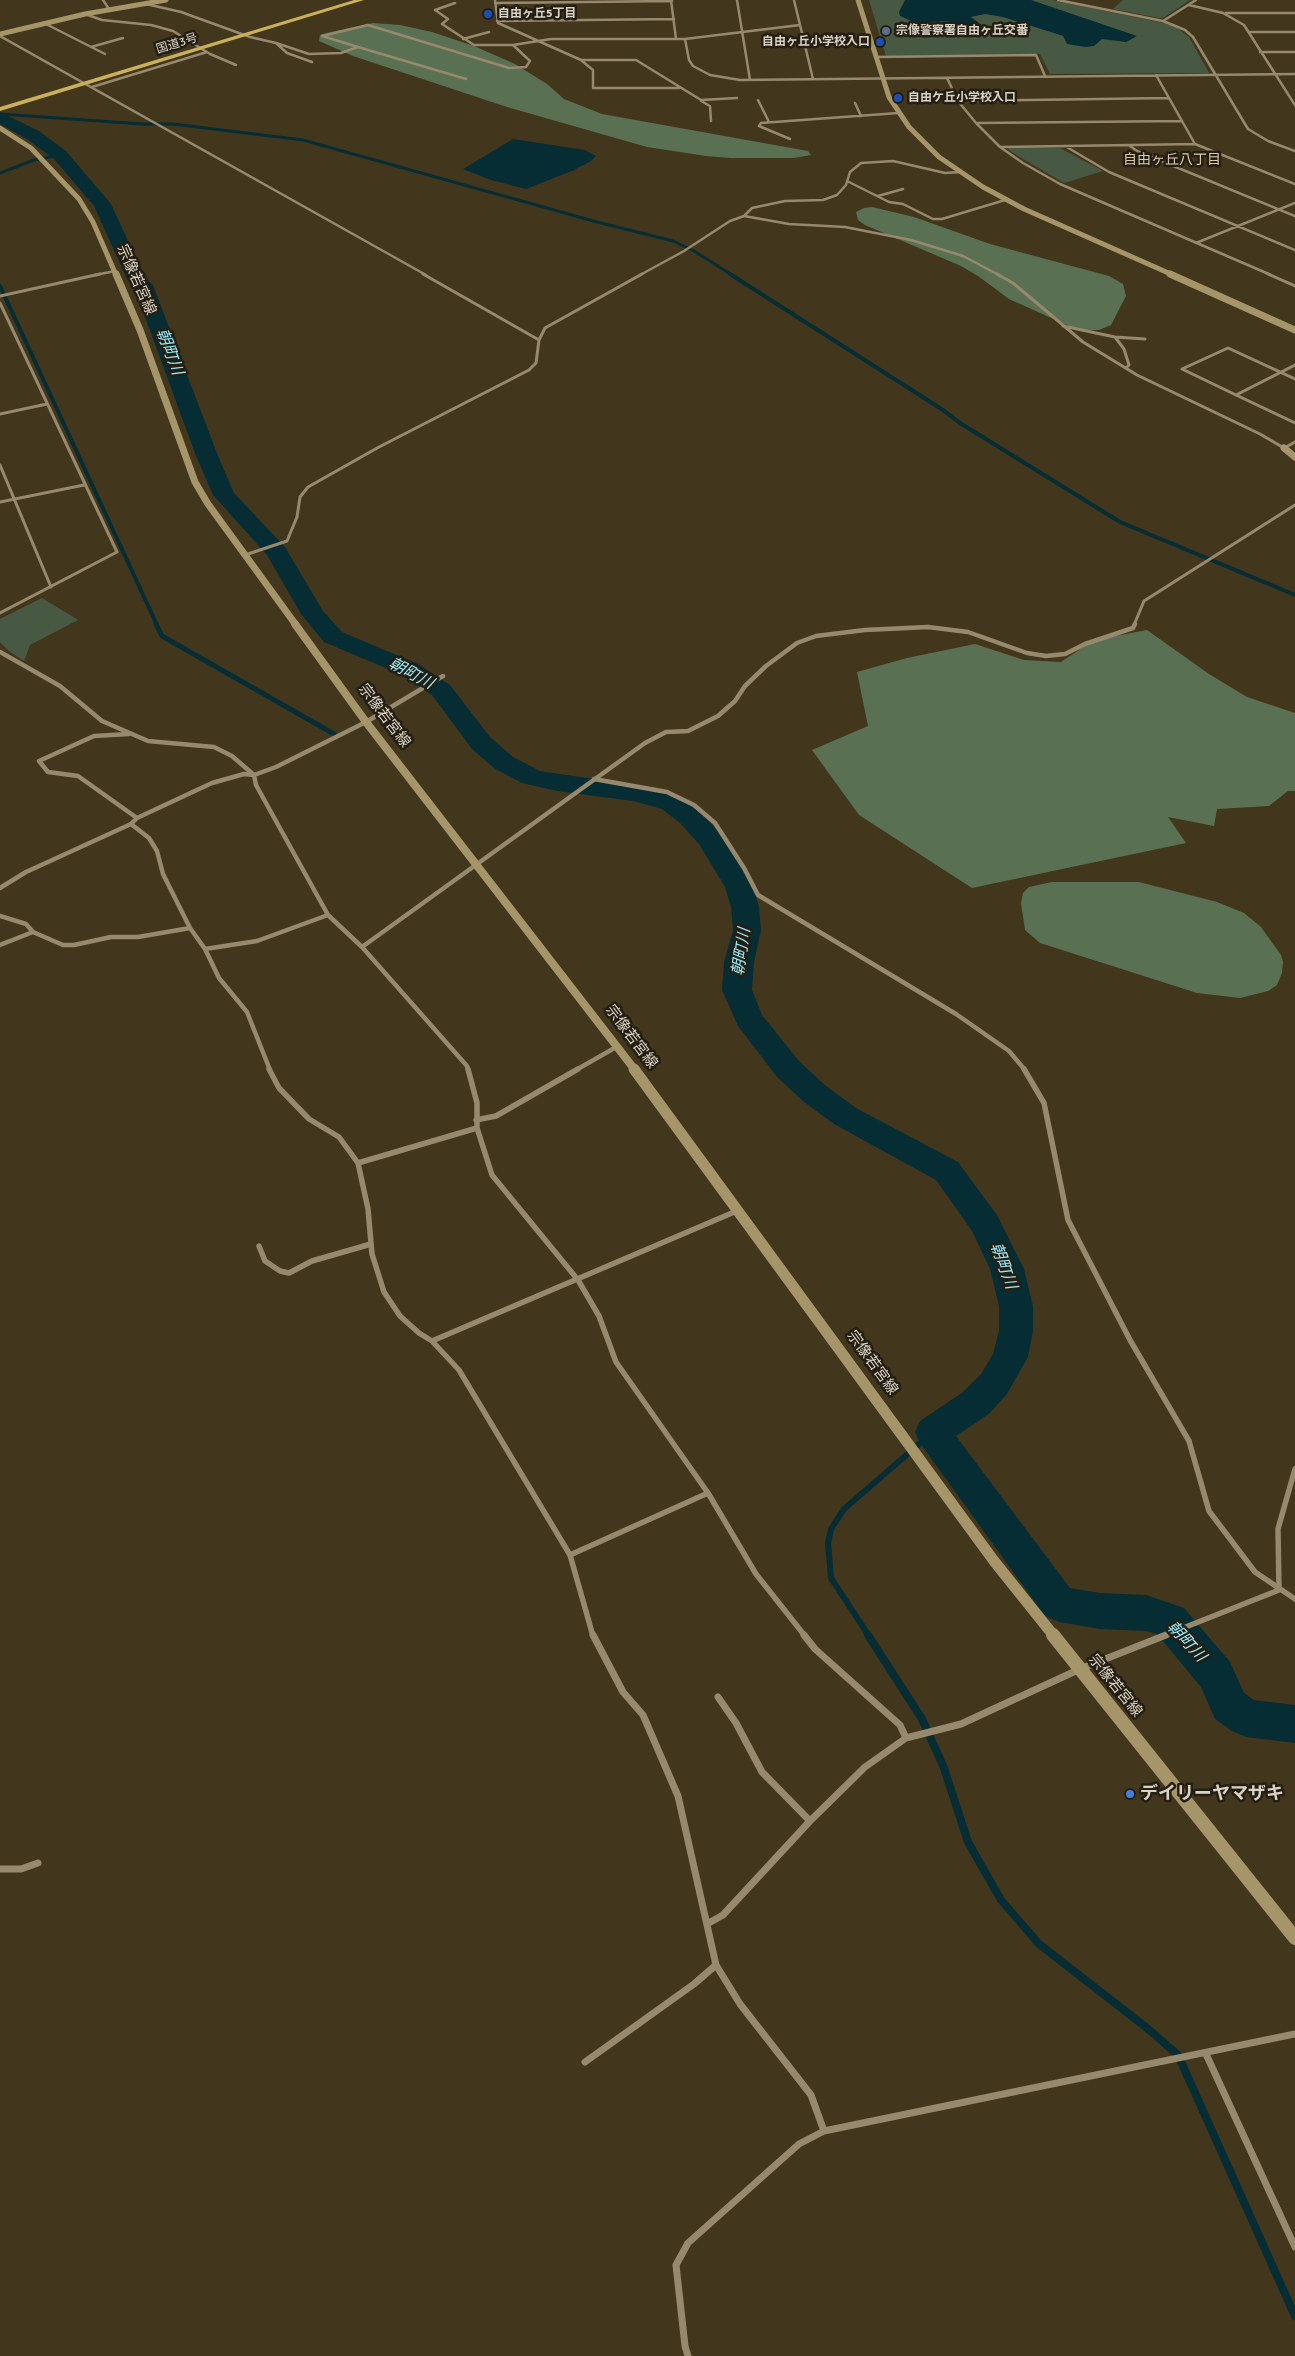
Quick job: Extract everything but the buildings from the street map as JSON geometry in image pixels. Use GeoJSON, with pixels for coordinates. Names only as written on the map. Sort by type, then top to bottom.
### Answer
{"type":"FeatureCollection","features":[{"type":"Feature","properties":{"kind":"highway","name":"国道3号"},"geometry":{"type":"LineString","coordinates":[[0,103],[343,0]]}},
{"type":"Feature","properties":{"kind":"highway","name":"国道3号"},"geometry":{"type":"LineString","coordinates":[[0,110],[361,0]]}},
{"type":"Feature","properties":{"kind":"main road"},"geometry":{"type":"LineString","coordinates":[[0,35],[85,14],[166,0]]}},
{"type":"Feature","properties":{"kind":"main road"},"geometry":{"type":"LineString","coordinates":[[858,0],[882,79],[898,113],[921,140],[960,172],[1005,200],[1295,330]]}},
{"type":"Feature","properties":{"kind":"main road","name":"宗像若宮線"},"geometry":{"type":"LineString","coordinates":[[0,128],[21,140],[30,148],[78,199],[93,222],[140,330],[195,482],[245,555],[366,722],[618,1046],[903,1433],[994,1561],[1294,1933]]}},
{"type":"Feature","properties":{"kind":"main road"},"geometry":{"type":"LineString","coordinates":[[1284,448],[1295,457]]}},
{"type":"Feature","properties":{"kind":"street"},"geometry":{"type":"LineString","coordinates":[[103,0],[109,9]]}},
{"type":"Feature","properties":{"kind":"street"},"geometry":{"type":"LineString","coordinates":[[737,0],[750,80]]}},
{"type":"Feature","properties":{"kind":"street"},"geometry":{"type":"LineString","coordinates":[[794,0],[813,79]]}},
{"type":"Feature","properties":{"kind":"street"},"geometry":{"type":"LineString","coordinates":[[1058,0],[1163,21],[1185,30],[1193,37],[1248,129],[1268,141],[1295,151]]}},
{"type":"Feature","properties":{"kind":"street"},"geometry":{"type":"LineString","coordinates":[[1163,21],[1196,0]]}},
{"type":"Feature","properties":{"kind":"street"},"geometry":{"type":"LineString","coordinates":[[676,39],[671,1],[495,2],[498,23],[581,60],[593,70],[593,88],[680,88]]}},
{"type":"Feature","properties":{"kind":"street"},"geometry":{"type":"LineString","coordinates":[[455,3],[435,10],[448,18],[442,24],[474,45],[512,45],[536,40],[685,39],[800,24]]}},
{"type":"Feature","properties":{"kind":"street"},"geometry":{"type":"LineString","coordinates":[[142,4],[181,12],[250,37],[309,54],[341,53],[358,47]]}},
{"type":"Feature","properties":{"kind":"street"},"geometry":{"type":"LineString","coordinates":[[1189,5],[1224,13],[1295,13]]}},
{"type":"Feature","properties":{"kind":"street"},"geometry":{"type":"LineString","coordinates":[[1224,13],[1239,21],[1249,32],[1273,74],[1295,105]]}},
{"type":"Feature","properties":{"kind":"street"},"geometry":{"type":"LineString","coordinates":[[85,14],[102,20],[173,31],[207,52],[236,65]]}},
{"type":"Feature","properties":{"kind":"street"},"geometry":{"type":"LineString","coordinates":[[497,21],[674,20]]}},
{"type":"Feature","properties":{"kind":"street"},"geometry":{"type":"LineString","coordinates":[[44,23],[105,54]]}},
{"type":"Feature","properties":{"kind":"street"},"geometry":{"type":"LineString","coordinates":[[466,79],[322,36],[368,25],[509,68],[526,67],[530,61],[512,45]]}},
{"type":"Feature","properties":{"kind":"street"},"geometry":{"type":"LineString","coordinates":[[463,39],[489,32]]}},
{"type":"Feature","properties":{"kind":"street"},"geometry":{"type":"LineString","coordinates":[[1249,32],[1295,32]]}},
{"type":"Feature","properties":{"kind":"street"},"geometry":{"type":"LineString","coordinates":[[0,35],[539,340]]}},
{"type":"Feature","properties":{"kind":"street"},"geometry":{"type":"LineString","coordinates":[[91,47],[123,38]]}},
{"type":"Feature","properties":{"kind":"street"},"geometry":{"type":"LineString","coordinates":[[685,39],[689,60],[693,66],[710,75],[750,80],[1295,74]]}},
{"type":"Feature","properties":{"kind":"street"},"geometry":{"type":"LineString","coordinates":[[276,43],[286,53],[312,62]]}},
{"type":"Feature","properties":{"kind":"street"},"geometry":{"type":"LineString","coordinates":[[92,87],[207,52]]}},
{"type":"Feature","properties":{"kind":"street"},"geometry":{"type":"LineString","coordinates":[[1260,52],[1295,52]]}},
{"type":"Feature","properties":{"kind":"street"},"geometry":{"type":"LineString","coordinates":[[876,57],[1036,55],[1046,76]]}},
{"type":"Feature","properties":{"kind":"street"},"geometry":{"type":"LineString","coordinates":[[581,60],[636,60],[710,106],[711,121]]}},
{"type":"Feature","properties":{"kind":"street"},"geometry":{"type":"LineString","coordinates":[[1156,75],[1195,144]]}},
{"type":"Feature","properties":{"kind":"street"},"geometry":{"type":"LineString","coordinates":[[948,78],[958,101],[976,123],[1000,147],[1060,184],[1295,286]]}},
{"type":"Feature","properties":{"kind":"street"},"geometry":{"type":"LineString","coordinates":[[1289,95],[1295,95]]}},
{"type":"Feature","properties":{"kind":"street"},"geometry":{"type":"LineString","coordinates":[[701,100],[737,98]]}},
{"type":"Feature","properties":{"kind":"street"},"geometry":{"type":"LineString","coordinates":[[958,101],[1169,98]]}},
{"type":"Feature","properties":{"kind":"street"},"geometry":{"type":"LineString","coordinates":[[758,100],[769,122]]}},
{"type":"Feature","properties":{"kind":"street"},"geometry":{"type":"LineString","coordinates":[[855,103],[862,116]]}},
{"type":"Feature","properties":{"kind":"street"},"geometry":{"type":"LineString","coordinates":[[790,139],[759,126],[761,123],[769,122],[898,113]]}},
{"type":"Feature","properties":{"kind":"street"},"geometry":{"type":"LineString","coordinates":[[976,123],[1182,121]]}},
{"type":"Feature","properties":{"kind":"street"},"geometry":{"type":"LineString","coordinates":[[1000,147],[1195,144],[1295,184]]}},
{"type":"Feature","properties":{"kind":"street"},"geometry":{"type":"LineString","coordinates":[[1130,145],[1137,151],[1295,216]]}},
{"type":"Feature","properties":{"kind":"street"},"geometry":{"type":"LineString","coordinates":[[1065,146],[1109,172],[1295,250]]}},
{"type":"Feature","properties":{"kind":"street"},"geometry":{"type":"LineString","coordinates":[[245,555],[287,541],[296,517],[300,497],[308,488],[379,447],[529,370],[536,363],[539,340],[545,328],[744,216],[752,208],[785,201],[823,200],[837,195],[847,181],[850,172],[861,163],[882,160],[945,173],[960,172]]}},
{"type":"Feature","properties":{"kind":"street"},"geometry":{"type":"LineString","coordinates":[[847,181],[877,197],[889,202],[903,204],[933,219],[942,219],[1005,200]]}},
{"type":"Feature","properties":{"kind":"street"},"geometry":{"type":"LineString","coordinates":[[877,197],[903,189]]}},
{"type":"Feature","properties":{"kind":"street"},"geometry":{"type":"LineString","coordinates":[[1196,243],[1295,203]]}},
{"type":"Feature","properties":{"kind":"street"},"geometry":{"type":"LineString","coordinates":[[744,216],[789,224],[818,224],[845,227],[911,240],[963,256],[1012,283],[1083,342],[1126,368],[1175,395],[1260,434],[1284,448],[1295,442]]}},
{"type":"Feature","properties":{"kind":"street"},"geometry":{"type":"LineString","coordinates":[[0,296],[114,271]]}},
{"type":"Feature","properties":{"kind":"street"},"geometry":{"type":"LineString","coordinates":[[0,303],[2,313],[117,552],[0,612]]}},
{"type":"Feature","properties":{"kind":"street"},"geometry":{"type":"LineString","coordinates":[[1063,326],[1114,337],[1145,339]]}},
{"type":"Feature","properties":{"kind":"street"},"geometry":{"type":"LineString","coordinates":[[1114,337],[1124,349],[1129,366],[1126,368]]}},
{"type":"Feature","properties":{"kind":"street"},"geometry":{"type":"LineString","coordinates":[[1295,379],[1228,348],[1182,369],[1295,423]]}},
{"type":"Feature","properties":{"kind":"street"},"geometry":{"type":"LineString","coordinates":[[1236,395],[1295,366]]}},
{"type":"Feature","properties":{"kind":"street"},"geometry":{"type":"LineString","coordinates":[[0,414],[47,404]]}},
{"type":"Feature","properties":{"kind":"street"},"geometry":{"type":"LineString","coordinates":[[0,465],[51,587]]}},
{"type":"Feature","properties":{"kind":"street"},"geometry":{"type":"LineString","coordinates":[[0,502],[84,485]]}},
{"type":"Feature","properties":{"kind":"street"},"geometry":{"type":"LineString","coordinates":[[362,947],[645,743],[666,732],[688,731],[718,716],[735,701],[745,686],[766,666],[797,643],[816,636],[865,630],[928,627],[968,632],[1027,653],[1046,656],[1065,654],[1085,644],[1133,628],[1144,601],[1295,505]]}},
{"type":"Feature","properties":{"kind":"street"},"geometry":{"type":"LineString","coordinates":[[0,652],[60,686],[102,721],[148,741],[214,747],[232,756],[254,775],[256,786],[328,915],[362,947],[467,1066],[477,1103],[476,1128],[492,1175],[578,1280],[598,1316],[616,1362],[708,1493],[756,1574],[815,1650],[900,1725],[906,1738]]}},
{"type":"Feature","properties":{"kind":"street"},"geometry":{"type":"LineString","coordinates":[[0,888],[26,872],[131,824],[137,818],[212,783],[244,774],[254,775],[276,767],[366,722],[443,676]]}},
{"type":"Feature","properties":{"kind":"street"},"geometry":{"type":"LineString","coordinates":[[130,734],[94,736],[38,761],[48,772],[78,776],[137,818]]}},
{"type":"Feature","properties":{"kind":"street"},"geometry":{"type":"LineString","coordinates":[[594,779],[667,792],[694,805],[715,823],[744,868],[758,896],[956,1014],[1009,1051],[1025,1070],[1044,1103],[1068,1220],[1130,1340],[1189,1441],[1209,1511],[1255,1572],[1295,1599]]}},
{"type":"Feature","properties":{"kind":"street"},"geometry":{"type":"LineString","coordinates":[[131,824],[149,838],[163,874],[190,928],[205,948],[219,978],[247,1012],[268,1067],[279,1088],[309,1120],[339,1137],[358,1163],[368,1208],[372,1254],[384,1292],[400,1316],[419,1333],[432,1341],[459,1370],[570,1555],[594,1640],[624,1692],[643,1715],[678,1796],[716,1965],[740,2004],[811,2095],[824,2131]]}},
{"type":"Feature","properties":{"kind":"street"},"geometry":{"type":"LineString","coordinates":[[205,948],[257,941],[328,915]]}},
{"type":"Feature","properties":{"kind":"street"},"geometry":{"type":"LineString","coordinates":[[0,916],[26,924],[33,932],[63,945],[74,945],[111,937],[138,937],[190,928]]}},
{"type":"Feature","properties":{"kind":"street"},"geometry":{"type":"LineString","coordinates":[[0,945],[33,932]]}},
{"type":"Feature","properties":{"kind":"street"},"geometry":{"type":"LineString","coordinates":[[476,1120],[496,1116],[618,1046]]}},
{"type":"Feature","properties":{"kind":"street"},"geometry":{"type":"LineString","coordinates":[[358,1163],[476,1128]]}},
{"type":"Feature","properties":{"kind":"street"},"geometry":{"type":"LineString","coordinates":[[432,1341],[739,1210]]}},
{"type":"Feature","properties":{"kind":"street"},"geometry":{"type":"LineString","coordinates":[[258,1246],[265,1261],[280,1271],[289,1273],[312,1261],[371,1244]]}},
{"type":"Feature","properties":{"kind":"street"},"geometry":{"type":"LineString","coordinates":[[1279,1590],[1278,1529],[1295,1469]]}},
{"type":"Feature","properties":{"kind":"street"},"geometry":{"type":"LineString","coordinates":[[570,1555],[708,1493]]}},
{"type":"Feature","properties":{"kind":"street"},"geometry":{"type":"LineString","coordinates":[[707,1924],[724,1915],[810,1821],[865,1766],[906,1738],[961,1724],[1080,1669],[1279,1590]]}},
{"type":"Feature","properties":{"kind":"street"},"geometry":{"type":"LineString","coordinates":[[718,1697],[736,1723],[762,1772],[810,1821]]}},
{"type":"Feature","properties":{"kind":"street"},"geometry":{"type":"LineString","coordinates":[[0,1868],[21,1868],[38,1863]]}},
{"type":"Feature","properties":{"kind":"street"},"geometry":{"type":"LineString","coordinates":[[585,2062],[694,1984],[716,1965]]}},
{"type":"Feature","properties":{"kind":"street"},"geometry":{"type":"LineString","coordinates":[[688,2356],[685,2346],[676,2265],[688,2243],[798,2144],[824,2131],[1206,2054],[1295,2034]]}},
{"type":"Feature","properties":{"kind":"street"},"geometry":{"type":"LineString","coordinates":[[1206,2054],[1295,2247]]}},
{"type":"Feature","properties":{"kind":"green space"},"geometry":{"type":"Polygon","coordinates":[[[869,0],[1052,0],[1164,23],[1177,28],[1189,37],[1209,73],[1050,74],[1040,54],[886,56],[869,0]]]}},
{"type":"Feature","properties":{"kind":"green space"},"geometry":{"type":"Polygon","coordinates":[[[1123,0],[1190,0],[1163,18],[1159,18],[1113,9],[1123,0]]]}},
{"type":"Feature","properties":{"kind":"green space"},"geometry":{"type":"Polygon","coordinates":[[[373,23],[400,25],[432,32],[474,46],[515,64],[547,84],[564,99],[602,114],[808,151],[811,155],[794,158],[731,158],[647,147],[507,107],[353,56],[319,41],[320,35],[326,33],[373,23]]]}},
{"type":"Feature","properties":{"kind":"green space"},"geometry":{"type":"Polygon","coordinates":[[[1009,148],[1060,148],[1103,171],[1064,183],[1008,150],[1009,148]]]}},
{"type":"Feature","properties":{"kind":"green space"},"geometry":{"type":"Polygon","coordinates":[[[872,207],[914,217],[990,244],[1109,276],[1123,284],[1126,296],[1111,325],[1099,330],[1078,330],[1009,299],[961,266],[865,225],[858,220],[856,212],[872,207]]]}},
{"type":"Feature","properties":{"kind":"green space"},"geometry":{"type":"Polygon","coordinates":[[[42,598],[78,620],[30,645],[24,661],[0,642],[0,619],[42,598]]]}},
{"type":"Feature","properties":{"kind":"green space"},"geometry":{"type":"Polygon","coordinates":[[[1147,630],[1209,674],[1247,697],[1295,713],[1295,791],[1288,791],[1269,806],[1217,809],[1214,826],[1168,817],[1186,843],[972,888],[859,815],[812,750],[868,726],[857,672],[907,658],[975,644],[1024,660],[1061,662],[1094,640],[1147,630]]]}},
{"type":"Feature","properties":{"kind":"green space"},"geometry":{"type":"Polygon","coordinates":[[[1052,882],[1139,882],[1217,902],[1244,913],[1261,927],[1281,955],[1283,962],[1282,973],[1277,985],[1268,991],[1240,998],[1197,993],[1040,943],[1025,930],[1021,903],[1023,893],[1029,887],[1052,882]]]}},
{"type":"Feature","properties":{"kind":"water"},"geometry":{"type":"Polygon","coordinates":[[[905,0],[1031,0],[1137,36],[1126,42],[1102,39],[1094,46],[1086,47],[1067,44],[1063,36],[1057,34],[1003,17],[985,14],[971,17],[991,32],[962,27],[948,21],[916,23],[900,16],[899,12],[905,0]]]}},
{"type":"Feature","properties":{"kind":"water"},"geometry":{"type":"Polygon","coordinates":[[[513,139],[585,150],[596,156],[591,161],[574,170],[526,189],[491,180],[463,169],[513,139]]]}},
{"type":"Feature","properties":{"kind":"waterway"},"geometry":{"type":"LineString","coordinates":[[0,114],[142,124],[173,124],[303,140],[597,222],[673,241],[694,251],[732,275]]}},
{"type":"Feature","properties":{"kind":"waterway","name":"朝町川"},"geometry":{"type":"LineString","coordinates":[[0,117],[33,135],[60,155],[102,204],[137,279],[143,285],[207,456],[224,495],[277,552],[313,614],[333,637],[409,669],[441,690],[481,743],[504,763],[531,777],[557,783],[634,793],[672,803],[690,817],[710,839],[739,887],[745,907],[747,930],[739,962],[737,990],[749,1019],[788,1069],[815,1094],[845,1116],[947,1171],[985,1224],[1007,1269],[1016,1306],[1016,1331],[1010,1357],[994,1384],[976,1403],[933,1432],[1059,1604],[1100,1611],[1146,1613],[1170,1621],[1216,1675],[1229,1706],[1246,1718],[1295,1724]]}},
{"type":"Feature","properties":{"kind":"waterway"},"geometry":{"type":"LineString","coordinates":[[0,173],[34,160],[60,155]]}},
{"type":"Feature","properties":{"kind":"waterway"},"geometry":{"type":"LineString","coordinates":[[730,274],[943,410],[960,423],[1120,522],[1295,595]]}},
{"type":"Feature","properties":{"kind":"waterway"},"geometry":{"type":"LineString","coordinates":[[0,286],[157,625]]}},
{"type":"Feature","properties":{"kind":"waterway"},"geometry":{"type":"LineString","coordinates":[[156,624],[162,636],[334,734]]}},
{"type":"Feature","properties":{"kind":"waterway"},"geometry":{"type":"LineString","coordinates":[[869,1636],[831,1578],[828,1543],[831,1529],[844,1509],[933,1432]]}},
{"type":"Feature","properties":{"kind":"waterway"},"geometry":{"type":"LineString","coordinates":[[868,1635],[922,1719],[944,1768],[968,1842],[1001,1900],[1039,1944],[1147,2028],[1178,2055],[1295,2316]]}},
{"type":"Feature","properties":{"kind":"place","name":"自由ヶ丘5丁目"},"geometry":{"type":"Point","coordinates":[488,14]}},
{"type":"Feature","properties":{"kind":"place","name":"宗像警察署自由ヶ丘交番"},"geometry":{"type":"Point","coordinates":[886,31]}},
{"type":"Feature","properties":{"kind":"place","name":"自由ヶ丘小学校入口"},"geometry":{"type":"Point","coordinates":[880,42]}},
{"type":"Feature","properties":{"kind":"place","name":"自由ケ丘小学校入口"},"geometry":{"type":"Point","coordinates":[898,98]}},
{"type":"Feature","properties":{"kind":"place","name":"デイリーヤマザキ"},"geometry":{"type":"Point","coordinates":[1130,1794]}},
{"type":"Feature","properties":{"kind":"district","name":"自由ヶ丘八丁目"},"geometry":{"type":"Point","coordinates":[1172,160]}}]}
